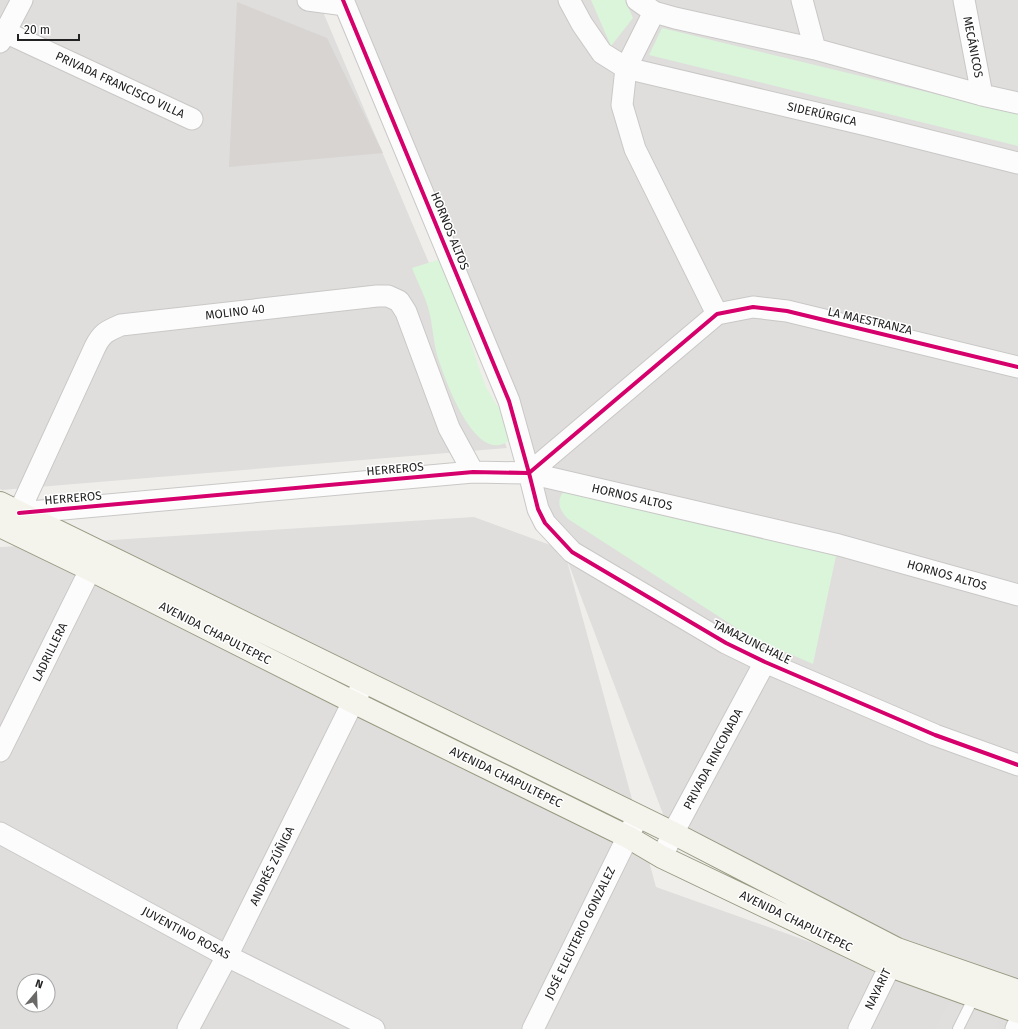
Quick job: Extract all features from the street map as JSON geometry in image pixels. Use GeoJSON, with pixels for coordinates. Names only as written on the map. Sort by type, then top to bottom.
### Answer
{"type":"FeatureCollection","features":[{"type":"Feature","properties":{"kind":"main road","name":"AVENIDA CHAPULTEPEC"},"geometry":{"type":"LineString","coordinates":[[0,503],[10,523],[95,561],[353,702],[628,837],[662,857],[893,958],[978,988],[1018,1012]]}},
{"type":"Feature","properties":{"kind":"main road"},"geometry":{"type":"LineString","coordinates":[[95,561],[365,682],[673,832],[893,958]]}},
{"type":"Feature","properties":{"kind":"main road"},"geometry":{"type":"LineString","coordinates":[[978,988],[1018,991]]}},
{"type":"Feature","properties":{"kind":"street"},"geometry":{"type":"LineString","coordinates":[[3,37],[22,0]]}},
{"type":"Feature","properties":{"kind":"street"},"geometry":{"type":"LineString","coordinates":[[308,0],[344,2]]}},
{"type":"Feature","properties":{"kind":"street","name":"SIDERÚRGICA"},"geometry":{"type":"LineString","coordinates":[[569,0],[582,24],[602,53],[626,68],[871,126],[1018,163]]}},
{"type":"Feature","properties":{"kind":"street"},"geometry":{"type":"LineString","coordinates":[[637,0],[654,12],[675,18],[814,49],[1018,103]]}},
{"type":"Feature","properties":{"kind":"street"},"geometry":{"type":"LineString","coordinates":[[802,0],[814,49]]}},
{"type":"Feature","properties":{"kind":"street","name":"MECÁNICOS"},"geometry":{"type":"LineString","coordinates":[[964,0],[982,94]]}},
{"type":"Feature","properties":{"kind":"street","name":"HORNOS ALTOS"},"geometry":{"type":"LineString","coordinates":[[344,2],[509,401],[530,473],[839,545],[1018,595]]}},
{"type":"Feature","properties":{"kind":"street"},"geometry":{"type":"LineString","coordinates":[[530,473],[716,314],[635,149],[622,105],[626,68],[654,12]]}},
{"type":"Feature","properties":{"kind":"street","name":"PRIVADA FRANCISCO VILLA"},"geometry":{"type":"LineString","coordinates":[[3,37],[192,119]]}},
{"type":"Feature","properties":{"kind":"street","name":"MOLINO 40"},"geometry":{"type":"LineString","coordinates":[[10,523],[94,347],[100,337],[108,330],[120,325],[377,296],[388,296],[399,301],[406,312],[449,428],[473,472]]}},
{"type":"Feature","properties":{"kind":"street","name":"LA MAESTRANZA"},"geometry":{"type":"LineString","coordinates":[[716,314],[754,307],[787,311],[1018,367]]}},
{"type":"Feature","properties":{"kind":"street","name":"HERREROS"},"geometry":{"type":"LineString","coordinates":[[10,523],[473,472],[530,473]]}},
{"type":"Feature","properties":{"kind":"street","name":"TAMAZUNCHALE"},"geometry":{"type":"LineString","coordinates":[[530,473],[538,509],[545,523],[572,552],[726,643],[765,662],[935,735],[1018,765]]}},
{"type":"Feature","properties":{"kind":"street","name":"LADRILLERA"},"geometry":{"type":"LineString","coordinates":[[0,751],[95,561]]}},
{"type":"Feature","properties":{"kind":"street","name":"PRIVADA RINCONADA"},"geometry":{"type":"LineString","coordinates":[[662,857],[673,832],[765,662]]}},
{"type":"Feature","properties":{"kind":"street","name":"ANDRÉS ZÚÑIGA"},"geometry":{"type":"LineString","coordinates":[[188,1029],[227,956],[353,702],[365,682]]}},
{"type":"Feature","properties":{"kind":"street","name":"JOSÉ ELEUTERIO GONZALEZ"},"geometry":{"type":"LineString","coordinates":[[533,1029],[638,816]]}},
{"type":"Feature","properties":{"kind":"street","name":"JUVENTINO ROSAS"},"geometry":{"type":"LineString","coordinates":[[0,833],[227,956],[374,1029]]}},
{"type":"Feature","properties":{"kind":"street","name":"NAYARIT"},"geometry":{"type":"LineString","coordinates":[[859,1029],[893,958]]}},
{"type":"Feature","properties":{"kind":"street"},"geometry":{"type":"LineString","coordinates":[[1016,1029],[1018,1025]]}},
{"type":"Feature","properties":{"kind":"lane"},"geometry":{"type":"LineString","coordinates":[[958,1029],[978,988]]}},
{"type":"Feature","properties":{"kind":"shaded area"},"geometry":{"type":"Polygon","coordinates":[[[0,0],[318,0],[507,448],[0,489],[0,0]]]}},
{"type":"Feature","properties":{"kind":"shaded area"},"geometry":{"type":"Polygon","coordinates":[[[347,0],[1018,0],[1018,1003],[666,822],[566,557],[656,887],[1018,1016],[1018,1029],[0,1029],[0,547],[474,517],[564,550],[481,311],[347,0]]]}},
{"type":"Feature","properties":{"kind":"shaded area"},"geometry":{"type":"Polygon","coordinates":[[[949,1002],[1000,1018],[995,1029],[935,1029],[949,1002]]]}},
{"type":"Feature","properties":{"kind":"green space"},"geometry":{"type":"Polygon","coordinates":[[[591,0],[625,0],[633,18],[611,46],[591,0]]]}},
{"type":"Feature","properties":{"kind":"green space"},"geometry":{"type":"Polygon","coordinates":[[[662,28],[1018,114],[1018,146],[649,55],[662,28]]]}},
{"type":"Feature","properties":{"kind":"green space"},"geometry":{"type":"Polygon","coordinates":[[[444,258],[486,387],[496,404],[509,420],[510,439],[503,444],[492,445],[481,439],[471,428],[453,398],[438,358],[428,307],[412,268],[444,258]]]}},
{"type":"Feature","properties":{"kind":"green space"},"geometry":{"type":"Polygon","coordinates":[[[589,488],[836,556],[813,664],[749,636],[568,519],[561,510],[559,504],[560,497],[566,489],[589,488]]]}},
{"type":"Feature","properties":{"kind":"building"},"geometry":{"type":"Polygon","coordinates":[[[237,2],[327,38],[383,153],[229,167],[237,2]]]}},
{"type":"Feature","properties":{"kind":"cycle path"},"geometry":{"type":"LineString","coordinates":[[343,0],[509,401],[538,509],[545,523],[572,552],[726,643],[765,662],[935,735],[1018,765]]}},
{"type":"Feature","properties":{"kind":"cycle path"},"geometry":{"type":"LineString","coordinates":[[19,513],[473,472],[529,473],[717,314],[753,307],[787,311],[1018,367]]}}]}
